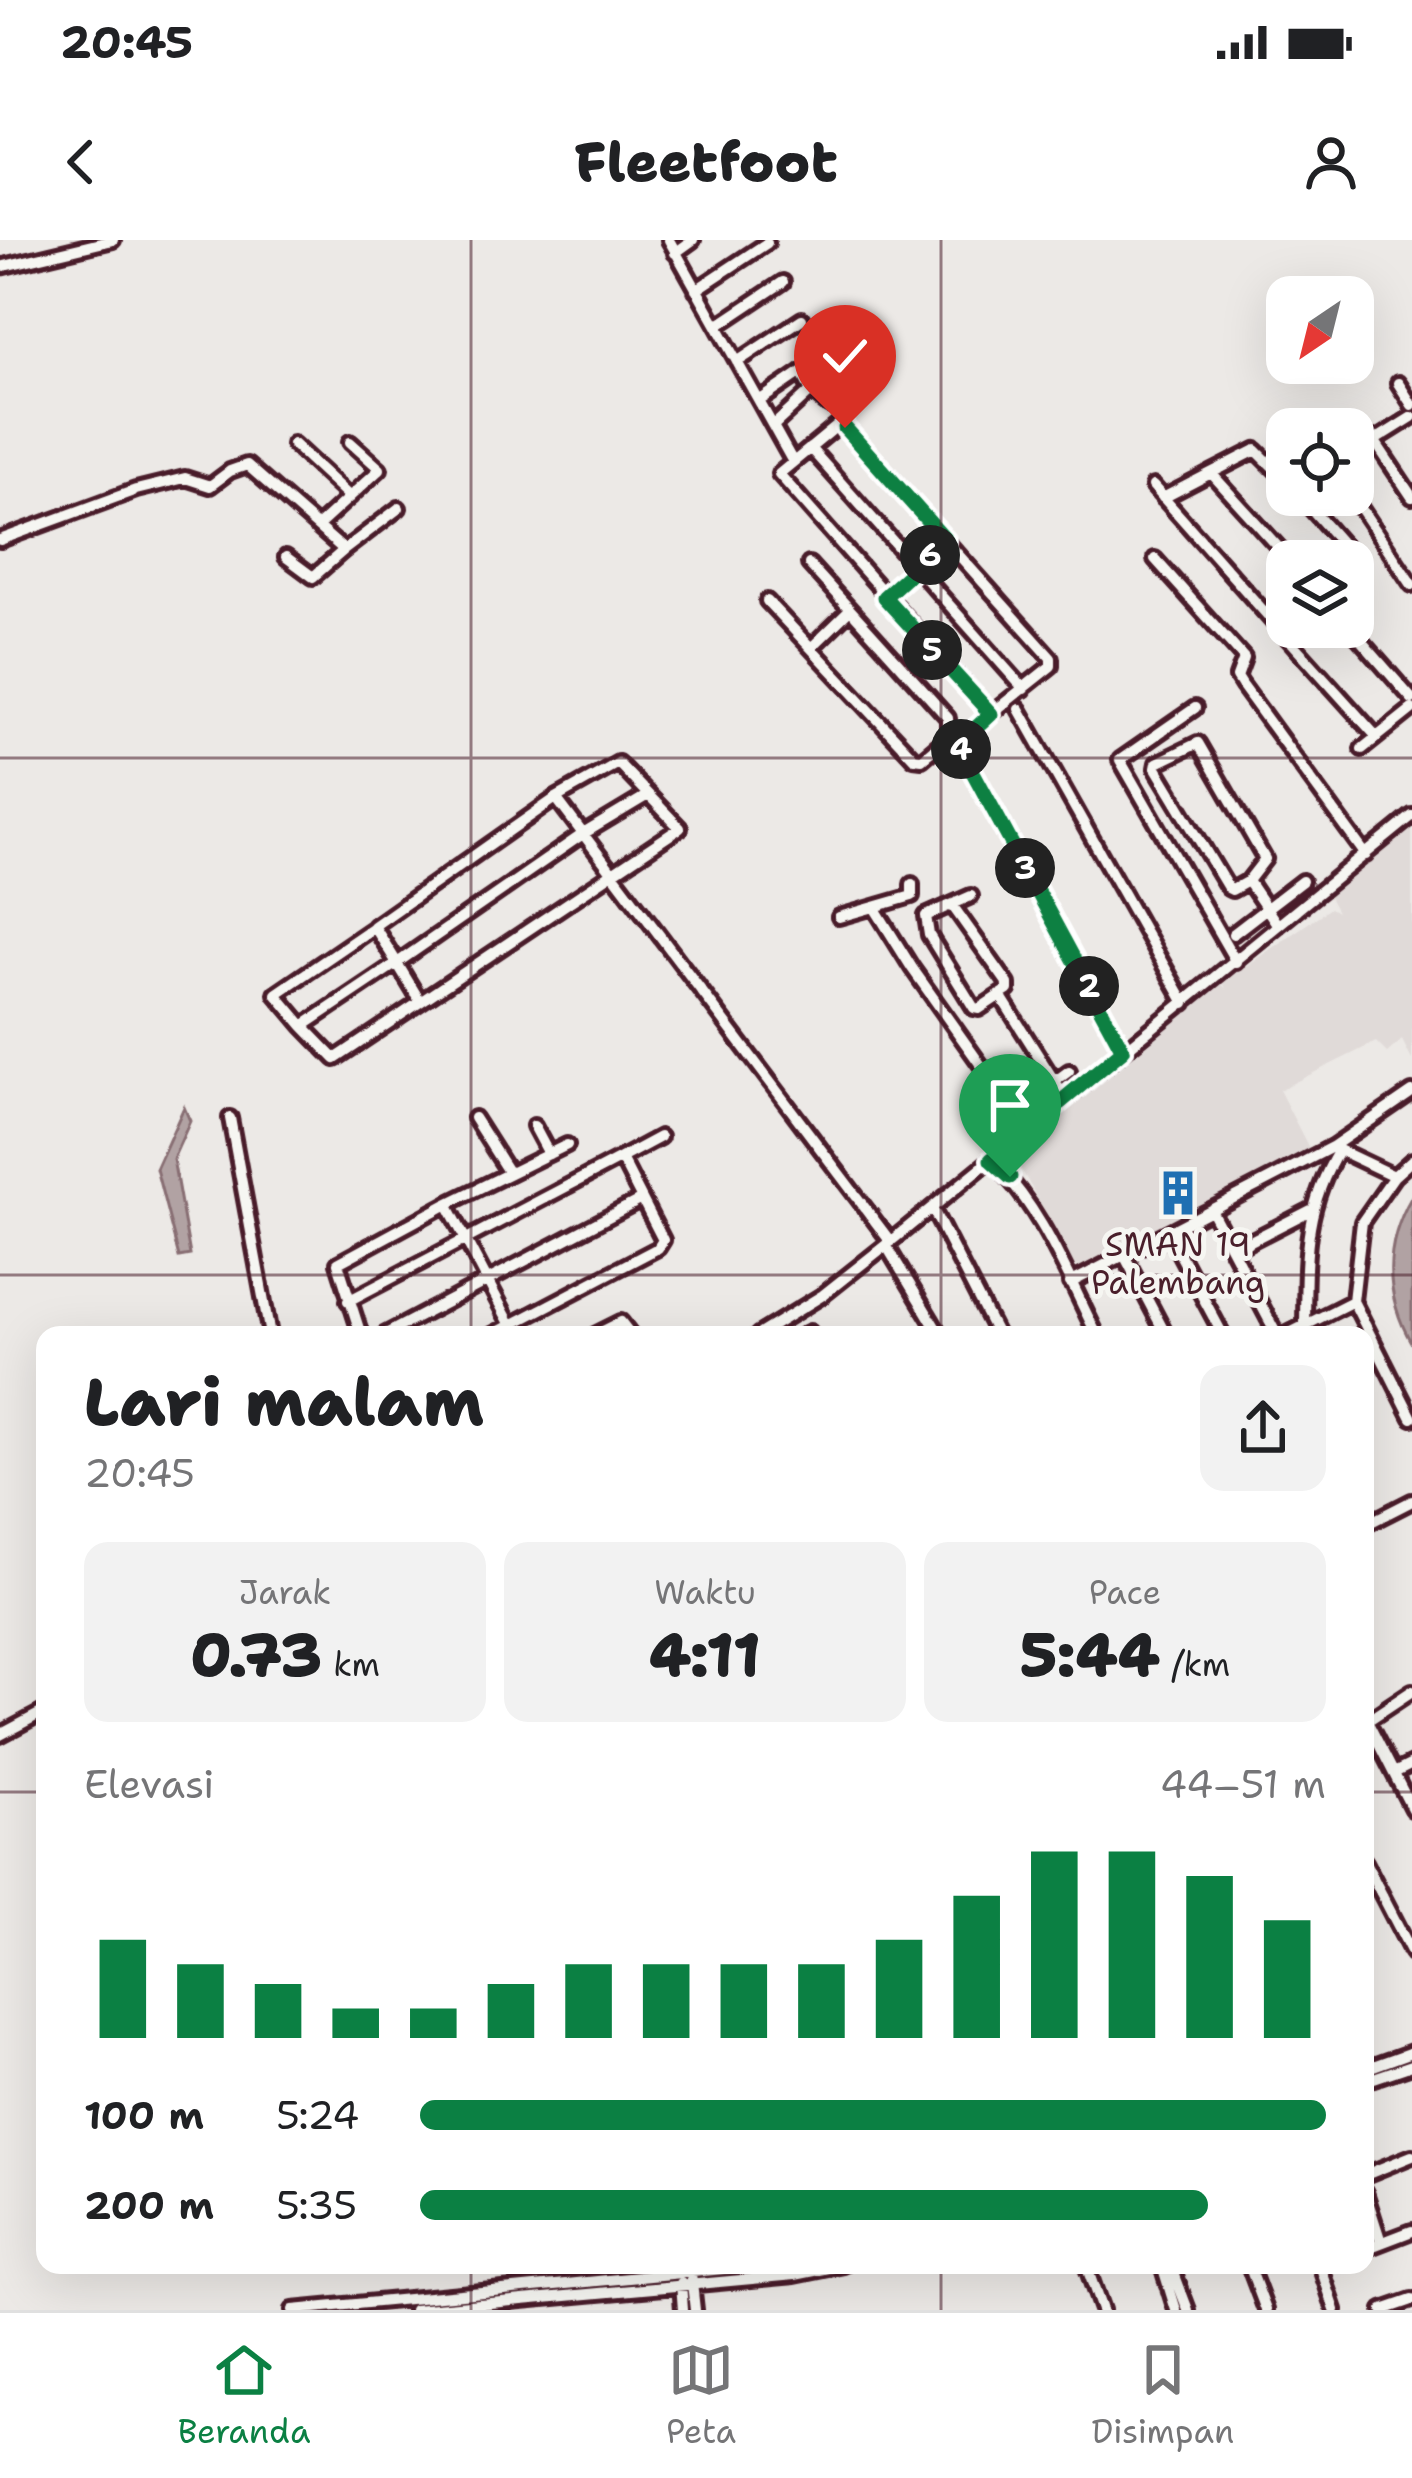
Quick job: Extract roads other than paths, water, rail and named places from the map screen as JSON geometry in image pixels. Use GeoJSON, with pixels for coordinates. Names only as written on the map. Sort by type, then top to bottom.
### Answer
{"type":"FeatureCollection","features":[{"type":"Feature","properties":{"kind":"street"},"geometry":{"type":"LineString","coordinates":[[0,267],[113,240]]}},
{"type":"Feature","properties":{"kind":"street"},"geometry":{"type":"LineString","coordinates":[[668,240],[793,462]]}},
{"type":"Feature","properties":{"kind":"street"},"geometry":{"type":"LineString","coordinates":[[675,253],[693,240]]}},
{"type":"Feature","properties":{"kind":"street"},"geometry":{"type":"LineString","coordinates":[[696,290],[767,243]]}},
{"type":"Feature","properties":{"kind":"street"},"geometry":{"type":"LineString","coordinates":[[717,326],[783,282]]}},
{"type":"Feature","properties":{"kind":"street"},"geometry":{"type":"LineString","coordinates":[[737,362],[802,319]]}},
{"type":"Feature","properties":{"kind":"street"},"geometry":{"type":"LineString","coordinates":[[759,401],[827,354]]}},
{"type":"Feature","properties":{"kind":"street"},"geometry":{"type":"LineString","coordinates":[[801,373],[811,391],[828,405],[844,391]]}},
{"type":"Feature","properties":{"kind":"street"},"geometry":{"type":"LineString","coordinates":[[1398,383],[1410,398]]}},
{"type":"Feature","properties":{"kind":"street"},"geometry":{"type":"LineString","coordinates":[[773,426],[811,391]]}},
{"type":"Feature","properties":{"kind":"street"},"geometry":{"type":"LineString","coordinates":[[1412,417],[1374,440],[1412,497]]}},
{"type":"Feature","properties":{"kind":"street"},"geometry":{"type":"LineString","coordinates":[[767,601],[914,758],[954,740],[991,714],[1024,689],[1053,662],[845,428],[837,427],[779,474],[991,714]]}},
{"type":"Feature","properties":{"kind":"street"},"geometry":{"type":"LineString","coordinates":[[318,526],[380,469],[350,442]]}},
{"type":"Feature","properties":{"kind":"street"},"geometry":{"type":"LineString","coordinates":[[293,444],[350,497]]}},
{"type":"Feature","properties":{"kind":"street"},"geometry":{"type":"LineString","coordinates":[[810,448],[1024,689]]}},
{"type":"Feature","properties":{"kind":"street"},"geometry":{"type":"LineString","coordinates":[[1163,498],[1256,449],[1266,460]]}},
{"type":"Feature","properties":{"kind":"street"},"geometry":{"type":"LineString","coordinates":[[0,540],[136,490],[185,478],[210,486],[248,465],[344,550]]}},
{"type":"Feature","properties":{"kind":"street"},"geometry":{"type":"LineString","coordinates":[[1211,473],[1272,540]]}},
{"type":"Feature","properties":{"kind":"street"},"geometry":{"type":"LineString","coordinates":[[1153,486],[1266,614]]}},
{"type":"Feature","properties":{"kind":"street"},"geometry":{"type":"LineString","coordinates":[[286,556],[313,577],[399,508]]}},
{"type":"Feature","properties":{"kind":"street"},"geometry":{"type":"LineString","coordinates":[[1318,516],[1339,540]]}},
{"type":"Feature","properties":{"kind":"street"},"geometry":{"type":"LineString","coordinates":[[1366,516],[1412,585]]}},
{"type":"Feature","properties":{"kind":"street"},"geometry":{"type":"LineString","coordinates":[[884,597],[946,541]]}},
{"type":"Feature","properties":{"kind":"street"},"geometry":{"type":"LineString","coordinates":[[1155,559],[1244,658],[1237,677],[1242,686],[1366,855]]}},
{"type":"Feature","properties":{"kind":"street"},"geometry":{"type":"LineString","coordinates":[[809,564],[948,718],[954,740],[1123,1050]]}},
{"type":"Feature","properties":{"kind":"street"},"geometry":{"type":"LineString","coordinates":[[812,648],[850,610]]}},
{"type":"Feature","properties":{"kind":"street"},"geometry":{"type":"LineString","coordinates":[[1297,648],[1377,737]]}},
{"type":"Feature","properties":{"kind":"street"},"geometry":{"type":"LineString","coordinates":[[1367,648],[1412,699]]}},
{"type":"Feature","properties":{"kind":"street"},"geometry":{"type":"LineString","coordinates":[[1195,707],[1120,760],[1236,962]]}},
{"type":"Feature","properties":{"kind":"street"},"geometry":{"type":"LineString","coordinates":[[1019,709],[1185,1003]]}},
{"type":"Feature","properties":{"kind":"street"},"geometry":{"type":"LineString","coordinates":[[1362,749],[1412,709]]}},
{"type":"Feature","properties":{"kind":"street"},"geometry":{"type":"LineString","coordinates":[[1198,743],[1265,859],[1248,881],[1228,888],[1157,763],[1198,743]]}},
{"type":"Feature","properties":{"kind":"street"},"geometry":{"type":"LineString","coordinates":[[618,763],[680,828],[335,1058],[276,994],[556,798],[618,763]]}},
{"type":"Feature","properties":{"kind":"street"},"geometry":{"type":"LineString","coordinates":[[303,1026],[583,834],[648,795]]}},
{"type":"Feature","properties":{"kind":"street"},"geometry":{"type":"LineString","coordinates":[[556,798],[888,1243],[935,1326]]}},
{"type":"Feature","properties":{"kind":"street"},"geometry":{"type":"LineString","coordinates":[[773,1326],[823,1295],[1412,816]]}},
{"type":"Feature","properties":{"kind":"street"},"geometry":{"type":"LineString","coordinates":[[1233,934],[1302,880]]}},
{"type":"Feature","properties":{"kind":"street"},"geometry":{"type":"LineString","coordinates":[[1248,881],[1277,924]]}},
{"type":"Feature","properties":{"kind":"street"},"geometry":{"type":"LineString","coordinates":[[839,916],[912,896],[912,884]]}},
{"type":"Feature","properties":{"kind":"street"},"geometry":{"type":"LineString","coordinates":[[952,905],[1008,984],[1008,990],[974,1008],[929,935],[924,917],[971,896]]}},
{"type":"Feature","properties":{"kind":"street"},"geometry":{"type":"LineString","coordinates":[[874,907],[911,968],[1027,1130]]}},
{"type":"Feature","properties":{"kind":"street"},"geometry":{"type":"LineString","coordinates":[[374,927],[420,1001]]}},
{"type":"Feature","properties":{"kind":"street"},"geometry":{"type":"LineString","coordinates":[[1000,995],[1065,1098]]}},
{"type":"Feature","properties":{"kind":"street"},"geometry":{"type":"LineString","coordinates":[[1035,1096],[1069,1071]]}},
{"type":"Feature","properties":{"kind":"street"},"geometry":{"type":"LineString","coordinates":[[1070,1282],[1335,1148],[1412,1093]]}},
{"type":"Feature","properties":{"kind":"street"},"geometry":{"type":"LineString","coordinates":[[230,1118],[268,1326]]}},
{"type":"Feature","properties":{"kind":"street"},"geometry":{"type":"LineString","coordinates":[[474,1118],[509,1173]]}},
{"type":"Feature","properties":{"kind":"street"},"geometry":{"type":"LineString","coordinates":[[534,1126],[549,1154]]}},
{"type":"Feature","properties":{"kind":"street"},"geometry":{"type":"LineString","coordinates":[[348,1301],[660,1137]]}},
{"type":"Feature","properties":{"kind":"street"},"geometry":{"type":"LineString","coordinates":[[358,1326],[338,1262],[567,1145]]}},
{"type":"Feature","properties":{"kind":"street"},"geometry":{"type":"LineString","coordinates":[[1335,1148],[1394,1176]]}},
{"type":"Feature","properties":{"kind":"street"},"geometry":{"type":"LineString","coordinates":[[1335,1148],[1311,1210],[1305,1325],[1353,1301]]}},
{"type":"Feature","properties":{"kind":"street"},"geometry":{"type":"LineString","coordinates":[[521,1326],[658,1248],[663,1240],[621,1158]]}},
{"type":"Feature","properties":{"kind":"street"},"geometry":{"type":"LineString","coordinates":[[991,1160],[1010,1177],[1031,1208],[1092,1326]]}},
{"type":"Feature","properties":{"kind":"street"},"geometry":{"type":"LineString","coordinates":[[1366,1326],[1353,1301],[1362,1222],[1394,1176],[1412,1160]]}},
{"type":"Feature","properties":{"kind":"street"},"geometry":{"type":"LineString","coordinates":[[401,1326],[642,1198]]}},
{"type":"Feature","properties":{"kind":"street"},"geometry":{"type":"LineString","coordinates":[[447,1204],[512,1326]]}},
{"type":"Feature","properties":{"kind":"street"},"geometry":{"type":"LineString","coordinates":[[932,1208],[992,1326]]}},
{"type":"Feature","properties":{"kind":"street"},"geometry":{"type":"LineString","coordinates":[[1211,1210],[1277,1326]]}},
{"type":"Feature","properties":{"kind":"street"},"geometry":{"type":"LineString","coordinates":[[1233,1250],[1311,1210]]}},
{"type":"Feature","properties":{"kind":"street"},"geometry":{"type":"LineString","coordinates":[[1168,1232],[1218,1326]]}},
{"type":"Feature","properties":{"kind":"street"},"geometry":{"type":"LineString","coordinates":[[1124,1255],[1161,1326]]}},
{"type":"Feature","properties":{"kind":"street"},"geometry":{"type":"LineString","coordinates":[[1374,1343],[1412,1418]]}},
{"type":"Feature","properties":{"kind":"street"},"geometry":{"type":"LineString","coordinates":[[1374,1520],[1412,1501]]}},
{"type":"Feature","properties":{"kind":"street"},"geometry":{"type":"LineString","coordinates":[[1374,1716],[1412,1691]]}},
{"type":"Feature","properties":{"kind":"street"},"geometry":{"type":"LineString","coordinates":[[0,1735],[36,1716]]}},
{"type":"Feature","properties":{"kind":"street"},"geometry":{"type":"LineString","coordinates":[[1374,1734],[1412,1809]]}},
{"type":"Feature","properties":{"kind":"street"},"geometry":{"type":"LineString","coordinates":[[1394,1773],[1412,1764]]}},
{"type":"Feature","properties":{"kind":"street"},"geometry":{"type":"LineString","coordinates":[[1374,1879],[1412,1953]]}},
{"type":"Feature","properties":{"kind":"street"},"geometry":{"type":"LineString","coordinates":[[1374,2066],[1412,2052]]}},
{"type":"Feature","properties":{"kind":"street"},"geometry":{"type":"LineString","coordinates":[[1374,2078],[1412,2065]]}},
{"type":"Feature","properties":{"kind":"street"},"geometry":{"type":"LineString","coordinates":[[1374,2171],[1412,2156]]}},
{"type":"Feature","properties":{"kind":"street"},"geometry":{"type":"LineString","coordinates":[[1374,2218],[1382,2242]]}},
{"type":"Feature","properties":{"kind":"street"},"geometry":{"type":"LineString","coordinates":[[1374,2245],[1412,2230]]}},
{"type":"Feature","properties":{"kind":"street"},"geometry":{"type":"LineString","coordinates":[[293,2310],[687,2276],[800,2274]]}},
{"type":"Feature","properties":{"kind":"street"},"geometry":{"type":"LineString","coordinates":[[1089,2274],[1102,2310]]}},
{"type":"Feature","properties":{"kind":"street"},"geometry":{"type":"LineString","coordinates":[[1252,2274],[1266,2310]]}},
{"type":"Feature","properties":{"kind":"street"},"geometry":{"type":"LineString","coordinates":[[1324,2274],[1335,2310]]}},
{"type":"Feature","properties":{"kind":"street"},"geometry":{"type":"LineString","coordinates":[[414,2310],[687,2276]]}},
{"type":"Feature","properties":{"kind":"street"},"geometry":{"type":"LineString","coordinates":[[683,2310],[687,2276]]}},
{"type":"Feature","properties":{"kind":"street"},"geometry":{"type":"LineString","coordinates":[[687,2276],[695,2310]]}},
{"type":"Feature","properties":{"kind":"street"},"geometry":{"type":"LineString","coordinates":[[1383,2310],[1412,2300]]}},
{"type":"Feature","properties":{"kind":"street"},"geometry":{"type":"LineString","coordinates":[[1177,2301],[1188,2310]]}},
{"type":"Feature","properties":{"kind":"place","name":"SMAN 19 Palembang"},"geometry":{"type":"Point","coordinates":[1178,1193]}}]}
